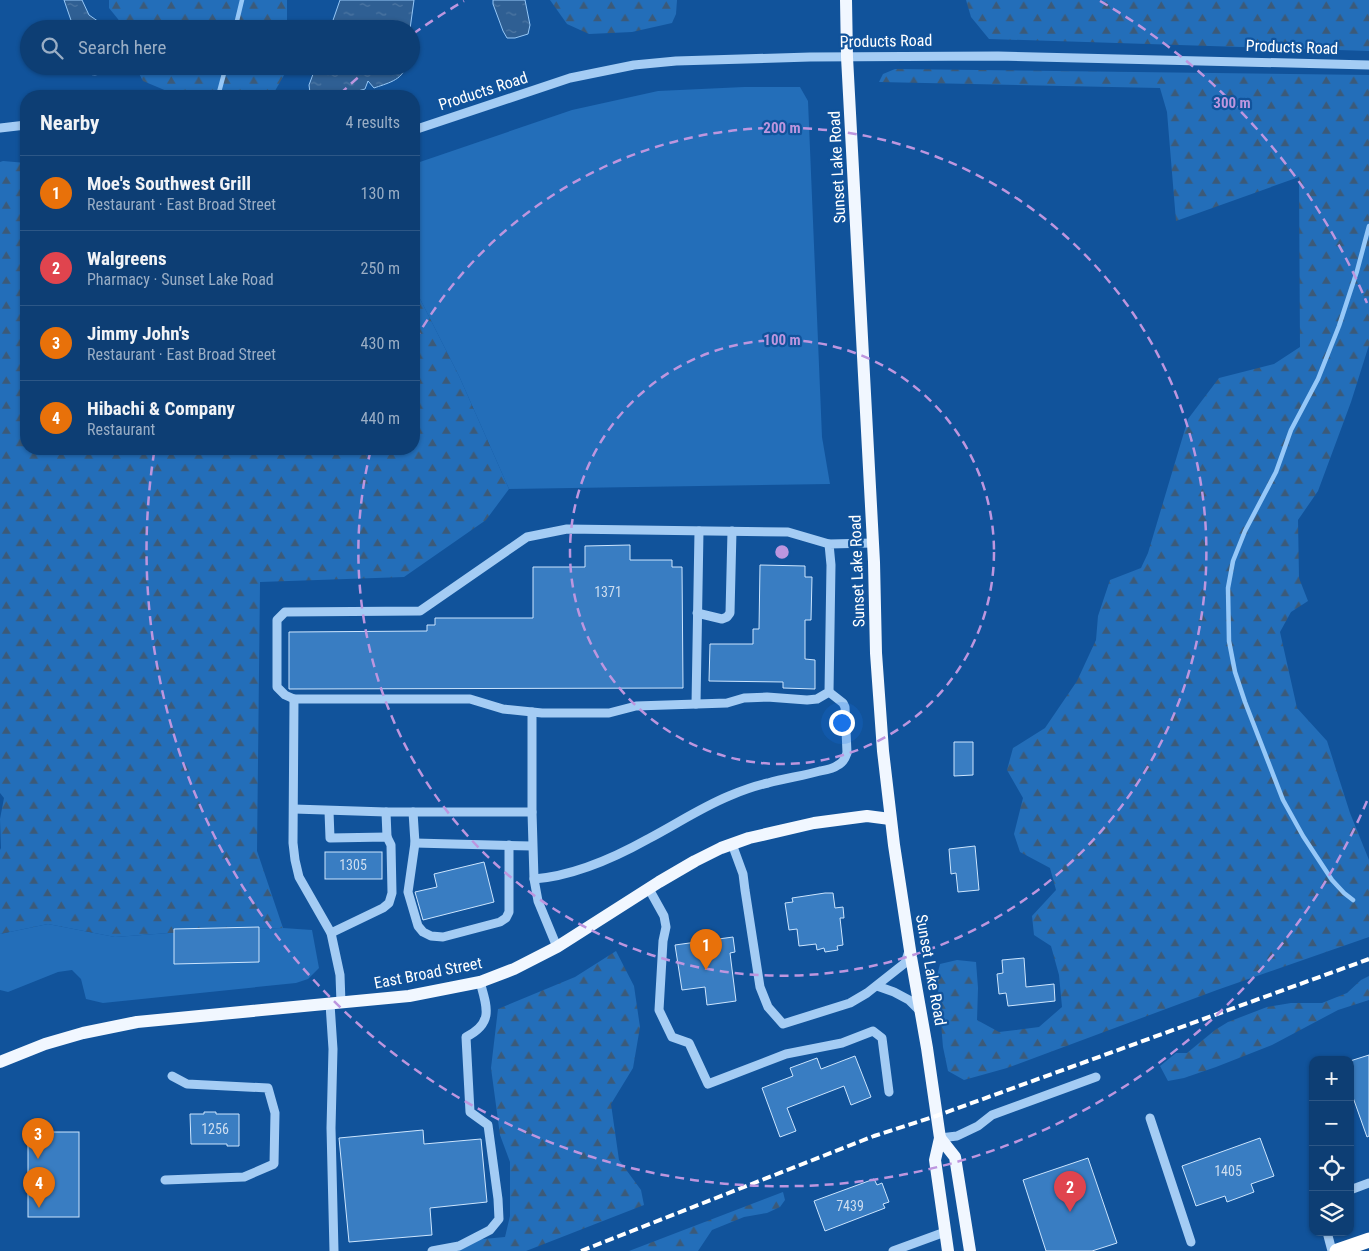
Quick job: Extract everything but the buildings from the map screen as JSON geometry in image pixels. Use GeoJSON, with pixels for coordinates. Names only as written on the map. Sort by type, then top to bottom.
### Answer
{"type":"FeatureCollection","features":[{"type":"Feature","properties":{"kind":"highway"},"geometry":{"type":"LineString","coordinates":[[1337,1251],[1369,1240]]}},
{"type":"Feature","properties":{"kind":"main road","name":"Sunset Lake Road"},"geometry":{"type":"LineString","coordinates":[[846,0],[873,543],[876,653],[883,751],[890,819],[922,1013],[940,1138],[935,1160],[948,1251]]}},
{"type":"Feature","properties":{"kind":"main road","name":"East Broad Street"},"geometry":{"type":"LineString","coordinates":[[0,1062],[45,1044],[83,1033],[137,1022],[409,996],[480,982],[514,969],[558,947],[695,861],[732,844],[814,823],[868,816],[890,819]]}},
{"type":"Feature","properties":{"kind":"main road","name":"Sunset Lake Road"},"geometry":{"type":"LineString","coordinates":[[940,1138],[955,1157],[970,1251]]}},
{"type":"Feature","properties":{"kind":"street","name":"Products Road"},"geometry":{"type":"LineString","coordinates":[[420,128],[570,78],[619,68],[676,61],[810,57],[998,56],[1369,65]]}},
{"type":"Feature","properties":{"kind":"street"},"geometry":{"type":"LineString","coordinates":[[0,128],[20,126]]}},
{"type":"Feature","properties":{"kind":"street"},"geometry":{"type":"LineString","coordinates":[[829,692],[816,699],[744,698],[727,703],[636,706],[609,713],[532,712],[503,709],[470,699],[294,699],[285,695],[277,687],[278,620],[285,612],[420,611],[527,537],[567,529],[788,532],[829,544],[873,543]]}},
{"type":"Feature","properties":{"kind":"street"},"geometry":{"type":"LineString","coordinates":[[696,704],[699,531]]}},
{"type":"Feature","properties":{"kind":"street"},"geometry":{"type":"LineString","coordinates":[[697,613],[722,619],[730,613],[732,531]]}},
{"type":"Feature","properties":{"kind":"street"},"geometry":{"type":"LineString","coordinates":[[829,544],[831,565],[829,692]]}},
{"type":"Feature","properties":{"kind":"street"},"geometry":{"type":"LineString","coordinates":[[534,879],[568,873],[607,859],[648,840],[689,815],[728,796],[768,783],[834,768],[841,764],[847,753],[846,712],[843,703],[829,692]]}},
{"type":"Feature","properties":{"kind":"street"},"geometry":{"type":"LineString","coordinates":[[294,699],[293,843],[295,860],[299,877],[331,933],[340,975],[333,1049],[330,1128],[334,1251]]}},
{"type":"Feature","properties":{"kind":"street"},"geometry":{"type":"LineString","coordinates":[[532,712],[532,846],[534,879],[538,901],[558,947]]}},
{"type":"Feature","properties":{"kind":"street"},"geometry":{"type":"LineString","coordinates":[[294,809],[386,812],[532,812]]}},
{"type":"Feature","properties":{"kind":"street"},"geometry":{"type":"LineString","coordinates":[[329,811],[330,838],[387,837]]}},
{"type":"Feature","properties":{"kind":"street"},"geometry":{"type":"LineString","coordinates":[[331,933],[383,908],[388,903],[392,893],[391,845],[387,837],[386,812]]}},
{"type":"Feature","properties":{"kind":"street"},"geometry":{"type":"LineString","coordinates":[[413,812],[415,843],[408,892],[418,926],[423,932],[431,936],[443,937],[500,922],[506,918],[510,912],[509,845]]}},
{"type":"Feature","properties":{"kind":"street"},"geometry":{"type":"LineString","coordinates":[[415,843],[532,846]]}},
{"type":"Feature","properties":{"kind":"street"},"geometry":{"type":"LineString","coordinates":[[732,844],[743,874],[760,987],[768,1007],[782,1024],[850,1003],[877,986],[905,963],[910,948]]}},
{"type":"Feature","properties":{"kind":"street"},"geometry":{"type":"LineString","coordinates":[[649,889],[664,916],[666,927],[663,941],[659,1010],[672,1037],[689,1043],[708,1084],[786,1054],[842,1043],[873,1031],[882,1038],[889,1092]]}},
{"type":"Feature","properties":{"kind":"street"},"geometry":{"type":"LineString","coordinates":[[432,1251],[460,1246],[490,1230],[499,1219],[488,1125],[470,1112],[466,1037],[475,1032],[484,1023],[486,1016],[487,1009],[480,982]]}},
{"type":"Feature","properties":{"kind":"street"},"geometry":{"type":"LineString","coordinates":[[877,986],[909,1000],[922,1013]]}},
{"type":"Feature","properties":{"kind":"street"},"geometry":{"type":"LineString","coordinates":[[165,1180],[244,1177],[274,1164],[275,1113],[268,1088],[187,1084],[172,1076]]}},
{"type":"Feature","properties":{"kind":"street"},"geometry":{"type":"LineString","coordinates":[[940,1138],[957,1136],[978,1126],[992,1115],[1096,1077]]}},
{"type":"Feature","properties":{"kind":"street"},"geometry":{"type":"LineString","coordinates":[[1150,1118],[1192,1242]]}},
{"type":"Feature","properties":{"kind":"street"},"geometry":{"type":"LineString","coordinates":[[1354,1189],[1369,1183]]}},
{"type":"Feature","properties":{"kind":"street"},"geometry":{"type":"LineString","coordinates":[[893,1251],[945,1232]]}},
{"type":"Feature","properties":{"kind":"street"},"geometry":{"type":"LineString","coordinates":[[1328,1236],[1332,1251]]}},
{"type":"Feature","properties":{"kind":"green space"},"geometry":{"type":"Polygon","coordinates":[[[109,0],[287,0],[287,20],[119,20],[109,8],[109,0]]]}},
{"type":"Feature","properties":{"kind":"green space"},"geometry":{"type":"Polygon","coordinates":[[[550,0],[677,0],[676,14],[672,23],[632,32],[589,34],[567,24],[550,0]]]}},
{"type":"Feature","properties":{"kind":"green space"},"geometry":{"type":"Polygon","coordinates":[[[966,0],[1369,0],[1369,51],[989,39],[971,17],[966,0]]]}},
{"type":"Feature","properties":{"kind":"green space"},"geometry":{"type":"Polygon","coordinates":[[[895,69],[1369,75],[1369,345],[1351,402],[1318,491],[1298,520],[1299,578],[1308,601],[1291,612],[1280,632],[1297,708],[1327,741],[1350,813],[1369,860],[1369,937],[1217,990],[1007,1068],[964,1080],[948,1071],[943,1047],[937,976],[940,964],[957,960],[976,962],[978,988],[977,1020],[999,1032],[1039,1027],[1062,1007],[1059,975],[1051,946],[1034,935],[1032,916],[1056,890],[1050,868],[1020,852],[1014,834],[1023,798],[1007,770],[1013,748],[1045,728],[1077,681],[1096,640],[1098,616],[1110,580],[1141,568],[1148,553],[1188,419],[1219,378],[1274,364],[1300,347],[1299,177],[1176,221],[1167,112],[1160,88],[879,82],[883,74],[895,69]]]}},
{"type":"Feature","properties":{"kind":"green space"},"geometry":{"type":"Polygon","coordinates":[[[140,75],[284,75],[275,90],[164,90],[143,81],[140,75]]]}},
{"type":"Feature","properties":{"kind":"green space"},"geometry":{"type":"Polygon","coordinates":[[[744,87],[800,87],[808,101],[822,437],[830,484],[509,489],[459,376],[420,299],[420,162],[572,110],[658,91],[744,87]]]}},
{"type":"Feature","properties":{"kind":"green space"},"geometry":{"type":"Polygon","coordinates":[[[0,162],[20,162],[20,455],[420,455],[420,299],[459,376],[509,489],[486,520],[404,577],[260,582],[257,851],[283,928],[196,931],[115,937],[48,924],[0,934],[0,819],[4,798],[0,793],[0,162]]]}},
{"type":"Feature","properties":{"kind":"green space"},"geometry":{"type":"Polygon","coordinates":[[[48,924],[115,937],[196,931],[283,928],[312,930],[319,968],[308,979],[296,983],[103,1003],[86,999],[81,979],[72,970],[58,972],[8,992],[0,990],[0,934],[48,924]]]}},
{"type":"Feature","properties":{"kind":"green space"},"geometry":{"type":"Polygon","coordinates":[[[616,951],[634,986],[640,1027],[633,1068],[611,1104],[619,1160],[641,1190],[644,1205],[526,1251],[440,1251],[462,1241],[505,1237],[510,1216],[510,1162],[500,1135],[491,1068],[498,1009],[575,977],[616,951]]]}},
{"type":"Feature","properties":{"kind":"green space"},"geometry":{"type":"Polygon","coordinates":[[[1369,976],[1369,1000],[1338,1010],[1272,1045],[1216,1067],[1184,1078],[1168,1081],[1160,1066],[1176,1053],[1187,1053],[1228,1022],[1267,1007],[1291,1003],[1322,1003],[1347,993],[1361,980],[1369,976]]]}},
{"type":"Feature","properties":{"kind":"green space"},"geometry":{"type":"Polygon","coordinates":[[[783,1192],[785,1200],[780,1207],[767,1213],[744,1217],[712,1230],[698,1251],[629,1251],[783,1192]]]}},
{"type":"Feature","properties":{"kind":"water"},"geometry":{"type":"Polygon","coordinates":[[[64,0],[82,0],[89,15],[96,20],[71,20],[64,0]]]}},
{"type":"Feature","properties":{"kind":"water"},"geometry":{"type":"Polygon","coordinates":[[[340,0],[414,0],[411,20],[333,20],[340,0]]]}},
{"type":"Feature","properties":{"kind":"water"},"geometry":{"type":"Polygon","coordinates":[[[493,0],[525,0],[530,25],[528,34],[507,38],[493,0]]]}},
{"type":"Feature","properties":{"kind":"water"},"geometry":{"type":"Polygon","coordinates":[[[313,75],[401,75],[388,83],[374,88],[368,81],[365,89],[361,90],[310,90],[309,85],[313,75]]]}},
{"type":"Feature","properties":{"kind":"waterway"},"geometry":{"type":"LineString","coordinates":[[237,20],[242,0]]}},
{"type":"Feature","properties":{"kind":"waterway"},"geometry":{"type":"LineString","coordinates":[[220,90],[224,75]]}},
{"type":"Feature","properties":{"kind":"waterway"},"geometry":{"type":"LineString","coordinates":[[1353,900],[1332,880],[1303,836],[1283,800],[1235,672],[1229,641],[1228,588],[1233,561],[1245,531],[1276,472],[1291,430],[1318,379],[1339,326],[1369,226]]}},
{"type":"Feature","properties":{"kind":"railway"},"geometry":{"type":"LineString","coordinates":[[581,1251],[874,1136],[936,1116],[1369,959]]}},
{"type":"Feature","properties":{"kind":"place","name":"Moe's Southwest Grill"},"geometry":{"type":"Point","coordinates":[706,970]}},
{"type":"Feature","properties":{"kind":"place","name":"Jimmy John's"},"geometry":{"type":"Point","coordinates":[38,1159]}},
{"type":"Feature","properties":{"kind":"place","name":"Hibachi & Company"},"geometry":{"type":"Point","coordinates":[39,1208]}},
{"type":"Feature","properties":{"kind":"place","name":"Walgreens"},"geometry":{"type":"Point","coordinates":[1070,1212]}}]}
